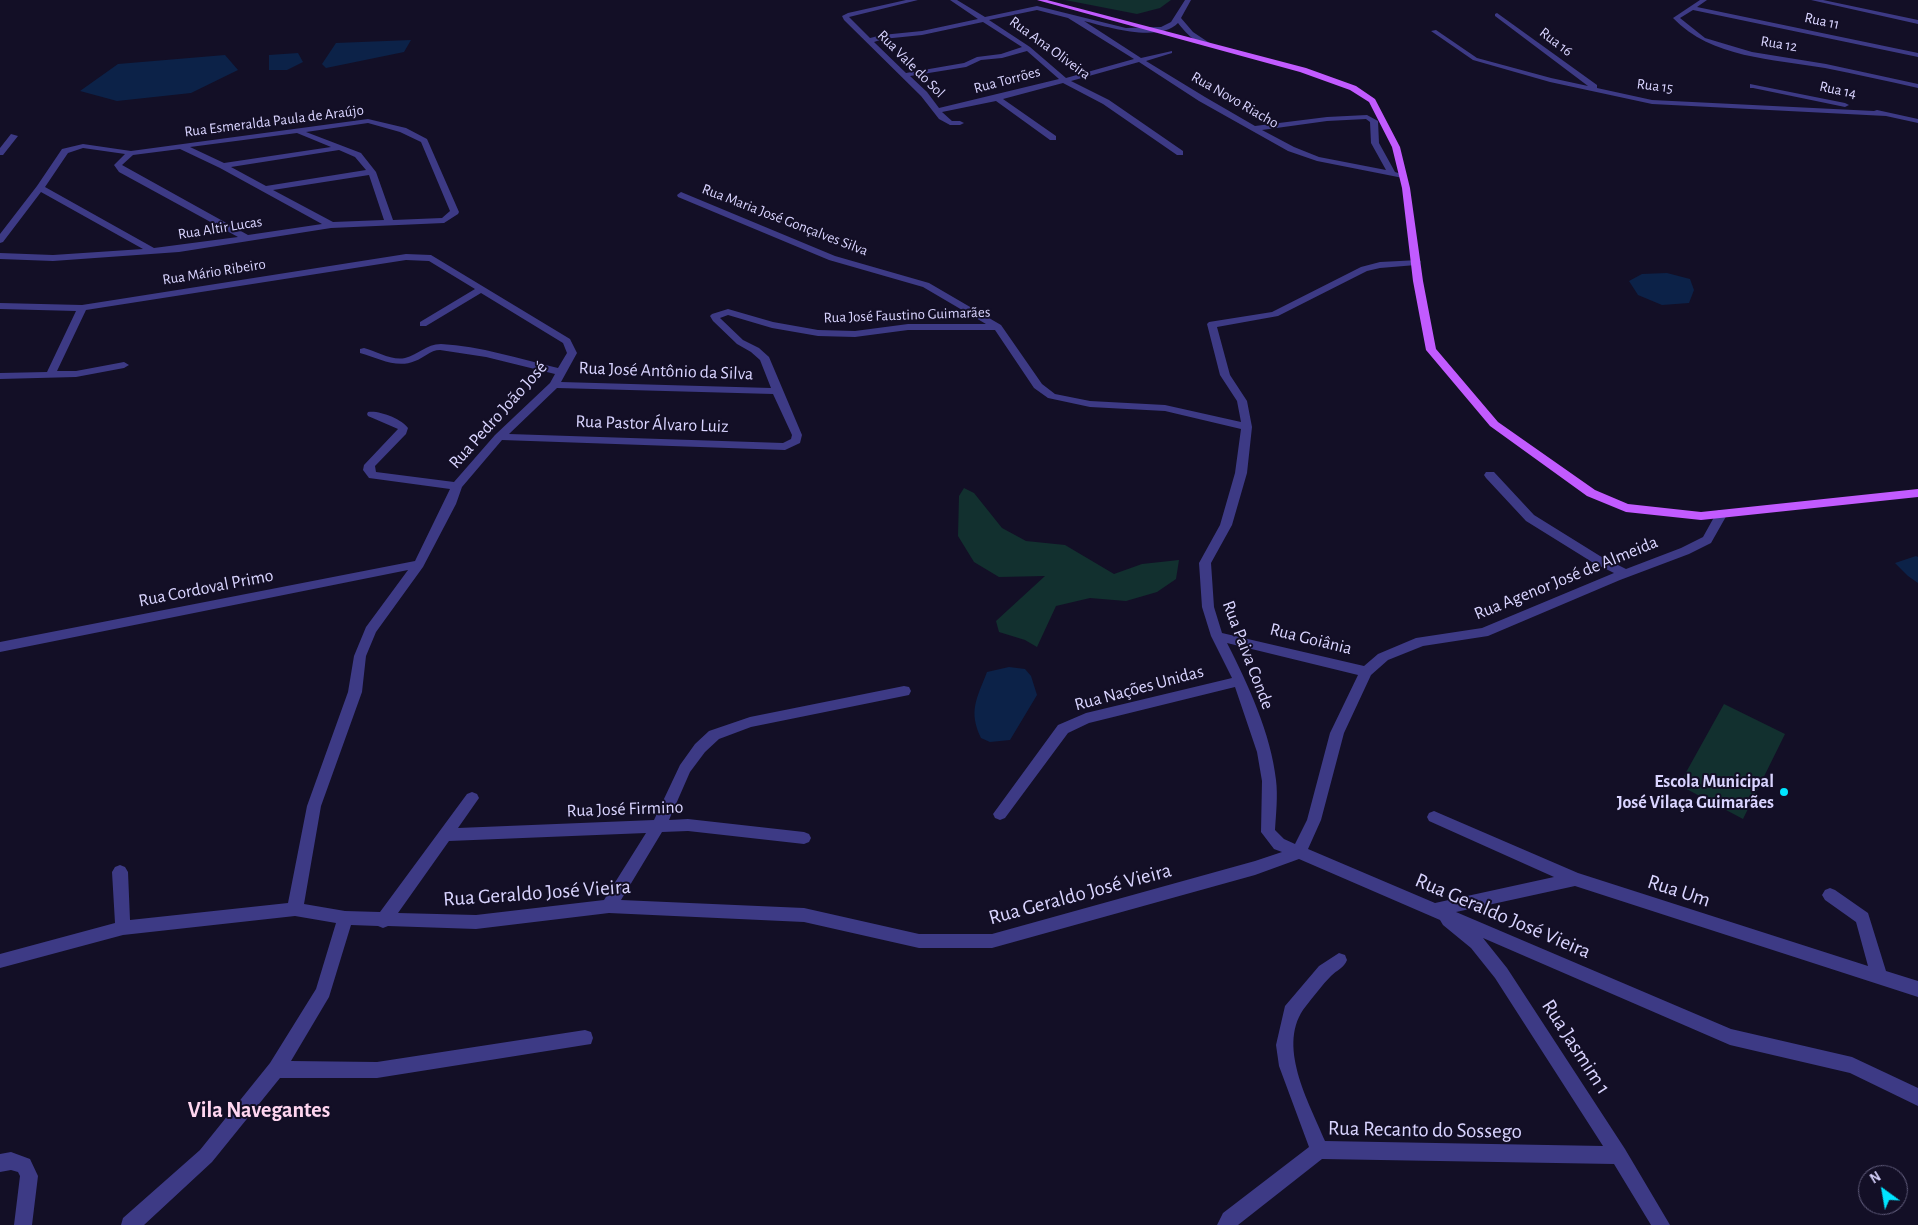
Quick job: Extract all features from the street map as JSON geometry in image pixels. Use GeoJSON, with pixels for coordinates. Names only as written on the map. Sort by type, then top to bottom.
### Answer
{"type":"FeatureCollection","features":[{"type":"Feature","properties":{"kind":"main road"},"geometry":{"type":"LineString","coordinates":[[1040,0],[1331,80],[1353,88],[1372,101],[1396,147],[1403,176],[1431,350],[1494,424],[1591,494],[1618,504],[1659,513],[1701,516],[1918,493]]}},
{"type":"Feature","properties":{"kind":"street","name":"Rua Vale do Sol"},"geometry":{"type":"LineString","coordinates":[[915,0],[845,16],[904,75],[942,117],[950,122],[960,123]]}},
{"type":"Feature","properties":{"kind":"street","name":"Rua Ana Oliveira"},"geometry":{"type":"LineString","coordinates":[[952,0],[1028,48],[1064,80],[1106,102],[1180,153]]}},
{"type":"Feature","properties":{"kind":"street"},"geometry":{"type":"LineString","coordinates":[[869,41],[882,37],[922,33],[1042,8],[1126,30],[1169,27],[1178,17],[1188,0]]}},
{"type":"Feature","properties":{"kind":"street","name":"Rua 12"},"geometry":{"type":"LineString","coordinates":[[1704,0],[1676,18],[1703,39],[1751,54],[1826,66],[1918,86]]}},
{"type":"Feature","properties":{"kind":"street"},"geometry":{"type":"LineString","coordinates":[[1814,0],[1918,22]]}},
{"type":"Feature","properties":{"kind":"street"},"geometry":{"type":"LineString","coordinates":[[1849,0],[1852,9]]}},
{"type":"Feature","properties":{"kind":"street","name":"Rua 11"},"geometry":{"type":"LineString","coordinates":[[1692,8],[1918,55]]}},
{"type":"Feature","properties":{"kind":"street","name":"Rua Novo Riacho"},"geometry":{"type":"LineString","coordinates":[[1067,14],[1202,99],[1291,149],[1317,160],[1391,172],[1403,176]]}},
{"type":"Feature","properties":{"kind":"street","name":"Rua 16"},"geometry":{"type":"LineString","coordinates":[[1498,16],[1598,90]]}},
{"type":"Feature","properties":{"kind":"street"},"geometry":{"type":"LineString","coordinates":[[1178,17],[1184,28],[1209,45]]}},
{"type":"Feature","properties":{"kind":"street","name":"Rua 15"},"geometry":{"type":"LineString","coordinates":[[1434,31],[1475,59],[1550,80],[1652,102],[1886,114]]}},
{"type":"Feature","properties":{"kind":"street"},"geometry":{"type":"LineString","coordinates":[[904,75],[966,65],[979,58],[1002,56],[1028,48]]}},
{"type":"Feature","properties":{"kind":"street","name":"Rua Torrões"},"geometry":{"type":"LineString","coordinates":[[938,111],[997,98],[1170,52]]}},
{"type":"Feature","properties":{"kind":"street","name":"Rua 14"},"geometry":{"type":"LineString","coordinates":[[1753,86],[1918,121]]}},
{"type":"Feature","properties":{"kind":"street"},"geometry":{"type":"LineString","coordinates":[[997,98],[1053,138]]}},
{"type":"Feature","properties":{"kind":"street"},"geometry":{"type":"LineString","coordinates":[[1256,128],[1327,119],[1367,117],[1374,121],[1375,143],[1391,172]]}},
{"type":"Feature","properties":{"kind":"street","name":"Rua Esmeralda Paula de Araújo"},"geometry":{"type":"LineString","coordinates":[[40,188],[65,151],[83,146],[131,153],[368,121],[403,130],[424,142],[455,212],[444,220]]}},
{"type":"Feature","properties":{"kind":"street"},"geometry":{"type":"LineString","coordinates":[[298,131],[358,155],[372,172],[389,222]]}},
{"type":"Feature","properties":{"kind":"street"},"geometry":{"type":"LineString","coordinates":[[0,134],[14,136],[0,154]]}},
{"type":"Feature","properties":{"kind":"street"},"geometry":{"type":"LineString","coordinates":[[180,146],[223,166],[331,225]]}},
{"type":"Feature","properties":{"kind":"street"},"geometry":{"type":"LineString","coordinates":[[223,166],[343,148]]}},
{"type":"Feature","properties":{"kind":"street"},"geometry":{"type":"LineString","coordinates":[[131,153],[118,164],[122,170],[246,238]]}},
{"type":"Feature","properties":{"kind":"street"},"geometry":{"type":"LineString","coordinates":[[263,189],[372,172]]}},
{"type":"Feature","properties":{"kind":"street"},"geometry":{"type":"LineString","coordinates":[[0,240],[40,188],[153,251]]}},
{"type":"Feature","properties":{"kind":"street","name":"Rua Maria José Gonçalves Silva"},"geometry":{"type":"LineString","coordinates":[[681,195],[832,258],[926,285],[998,327],[1038,386],[1052,396],[1090,404],[1165,408],[1247,427]]}},
{"type":"Feature","properties":{"kind":"street","name":"Rua Altir Lucas"},"geometry":{"type":"LineString","coordinates":[[0,257],[53,258],[179,249],[331,225],[444,220]]}},
{"type":"Feature","properties":{"kind":"street","name":"Rua Mário Ribeiro"},"geometry":{"type":"LineString","coordinates":[[0,306],[82,308],[406,257],[431,258]]}},
{"type":"Feature","properties":{"kind":"street","name":"Rua Pedro João José"},"geometry":{"type":"LineString","coordinates":[[295,909],[314,806],[355,692],[360,656],[370,630],[419,564],[450,504],[456,486],[499,437],[554,384],[572,353],[567,341],[431,258]]}},
{"type":"Feature","properties":{"kind":"street","name":"Rua Paiva Conde"},"geometry":{"type":"LineString","coordinates":[[1299,852],[1279,844],[1268,832],[1269,781],[1264,752],[1240,680],[1217,636],[1208,607],[1205,563],[1226,525],[1241,473],[1247,427],[1242,400],[1225,375],[1212,324],[1229,323],[1275,314],[1364,269],[1380,265],[1416,262]]}},
{"type":"Feature","properties":{"kind":"street"},"geometry":{"type":"LineString","coordinates":[[423,324],[481,289]]}},
{"type":"Feature","properties":{"kind":"street"},"geometry":{"type":"LineString","coordinates":[[50,375],[82,308]]}},
{"type":"Feature","properties":{"kind":"street","name":"Rua José Faustino Guimarães"},"geometry":{"type":"LineString","coordinates":[[777,391],[765,359],[755,350],[740,342],[716,320],[715,316],[728,312],[772,325],[818,333],[855,334],[908,326],[998,327]]}},
{"type":"Feature","properties":{"kind":"street"},"geometry":{"type":"LineString","coordinates":[[364,350],[402,361],[428,349],[438,347],[480,352],[561,372]]}},
{"type":"Feature","properties":{"kind":"street"},"geometry":{"type":"LineString","coordinates":[[0,376],[76,374],[124,365]]}},
{"type":"Feature","properties":{"kind":"street","name":"Rua José Antônio da Silva"},"geometry":{"type":"LineString","coordinates":[[554,384],[777,391]]}},
{"type":"Feature","properties":{"kind":"street","name":"Rua Pastor Álvaro Luiz"},"geometry":{"type":"LineString","coordinates":[[499,437],[785,446],[796,441],[797,435],[777,391]]}},
{"type":"Feature","properties":{"kind":"street"},"geometry":{"type":"LineString","coordinates":[[372,414],[403,428],[402,432],[370,465],[369,470],[373,475],[456,486]]}},
{"type":"Feature","properties":{"kind":"street"},"geometry":{"type":"LineString","coordinates":[[1490,475],[1530,518],[1596,559],[1626,574]]}},
{"type":"Feature","properties":{"kind":"street","name":"Rua Agenor José de Almeida"},"geometry":{"type":"LineString","coordinates":[[1299,852],[1314,820],[1337,733],[1366,672],[1383,657],[1421,641],[1484,634],[1685,551],[1707,540],[1722,513]]}},
{"type":"Feature","properties":{"kind":"street","name":"Rua Cordoval Primo"},"geometry":{"type":"LineString","coordinates":[[0,647],[419,564]]}},
{"type":"Feature","properties":{"kind":"street","name":"Rua Goiânia"},"geometry":{"type":"LineString","coordinates":[[1217,636],[1366,672]]}},
{"type":"Feature","properties":{"kind":"street","name":"Rua Nações Unidas"},"geometry":{"type":"LineString","coordinates":[[1000,814],[1063,729],[1086,718],[1240,680]]}},
{"type":"Feature","properties":{"kind":"street"},"geometry":{"type":"LineString","coordinates":[[609,906],[659,825],[685,769],[700,748],[714,735],[750,722],[904,691]]}},
{"type":"Feature","properties":{"kind":"street"},"geometry":{"type":"LineString","coordinates":[[383,921],[472,798]]}},
{"type":"Feature","properties":{"kind":"street","name":"Rua Um"},"geometry":{"type":"LineString","coordinates":[[1434,817],[1575,879],[1918,989]]}},
{"type":"Feature","properties":{"kind":"street","name":"Rua José Firmino"},"geometry":{"type":"LineString","coordinates":[[447,834],[688,825],[804,838]]}},
{"type":"Feature","properties":{"kind":"street","name":"Rua Geraldo José Vieira"},"geometry":{"type":"LineString","coordinates":[[0,962],[123,928],[295,909],[345,918],[383,921],[476,922],[609,906],[804,915],[919,941],[992,941],[1255,868],[1299,852],[1730,1037],[1852,1065],[1918,1097]]}},
{"type":"Feature","properties":{"kind":"street"},"geometry":{"type":"LineString","coordinates":[[120,872],[123,928]]}},
{"type":"Feature","properties":{"kind":"street"},"geometry":{"type":"LineString","coordinates":[[1435,910],[1575,879]]}},
{"type":"Feature","properties":{"kind":"street"},"geometry":{"type":"LineString","coordinates":[[1830,895],[1863,918],[1880,978]]}},
{"type":"Feature","properties":{"kind":"street","name":"Rua Jasmim 1"},"geometry":{"type":"LineString","coordinates":[[1435,910],[1477,943],[1501,973],[1619,1155],[1661,1225]]}},
{"type":"Feature","properties":{"kind":"street"},"geometry":{"type":"LineString","coordinates":[[130,1225],[206,1156],[276,1069],[323,992],[345,918]]}},
{"type":"Feature","properties":{"kind":"street"},"geometry":{"type":"LineString","coordinates":[[1319,1150],[1287,1066],[1284,1045],[1291,1012],[1324,971],[1339,960]]}},
{"type":"Feature","properties":{"kind":"street"},"geometry":{"type":"LineString","coordinates":[[276,1069],[377,1070],[585,1038]]}},
{"type":"Feature","properties":{"kind":"street","name":"Rua Recanto do Sossego"},"geometry":{"type":"LineString","coordinates":[[1226,1225],[1319,1150],[1619,1155]]}},
{"type":"Feature","properties":{"kind":"street"},"geometry":{"type":"LineString","coordinates":[[0,1162],[12,1161],[24,1165],[29,1176],[23,1225]]}},
{"type":"Feature","properties":{"kind":"green space"},"geometry":{"type":"Polygon","coordinates":[[[1065,0],[1171,0],[1160,8],[1137,14],[1065,0]]]}},
{"type":"Feature","properties":{"kind":"green space"},"geometry":{"type":"Polygon","coordinates":[[[964,488],[974,493],[1002,528],[1026,541],[1065,545],[1114,574],[1142,564],[1179,560],[1176,579],[1157,592],[1126,601],[1090,598],[1056,606],[1037,647],[1025,640],[999,632],[996,621],[1045,576],[999,577],[974,562],[958,536],[959,496],[964,488]]]}},
{"type":"Feature","properties":{"kind":"green space"},"geometry":{"type":"Polygon","coordinates":[[[1724,704],[1785,734],[1743,819],[1679,785],[1724,704]]]}},
{"type":"Feature","properties":{"kind":"water"},"geometry":{"type":"Polygon","coordinates":[[[411,40],[404,52],[326,68],[322,64],[336,43],[411,40]]]}},
{"type":"Feature","properties":{"kind":"water"},"geometry":{"type":"Polygon","coordinates":[[[298,53],[303,62],[287,70],[269,70],[269,55],[298,53]]]}},
{"type":"Feature","properties":{"kind":"water"},"geometry":{"type":"Polygon","coordinates":[[[225,55],[238,70],[191,93],[117,101],[80,91],[118,64],[225,55]]]}},
{"type":"Feature","properties":{"kind":"water"},"geometry":{"type":"Polygon","coordinates":[[[1667,273],[1690,279],[1694,290],[1689,303],[1662,305],[1638,295],[1629,281],[1642,274],[1667,273]]]}},
{"type":"Feature","properties":{"kind":"water"},"geometry":{"type":"Polygon","coordinates":[[[1918,557],[1918,583],[1895,563],[1918,557]]]}},
{"type":"Feature","properties":{"kind":"water"},"geometry":{"type":"Polygon","coordinates":[[[1009,667],[1025,669],[1031,676],[1037,695],[1010,740],[990,742],[981,738],[975,720],[975,705],[987,672],[1009,667]]]}},
{"type":"Feature","properties":{"kind":"place","name":"Escola Municipal José Vilaça Guimarães"},"geometry":{"type":"Point","coordinates":[1784,792]}},
{"type":"Feature","properties":{"kind":"district","name":"Vila Navegantes"},"geometry":{"type":"Point","coordinates":[259,1110]}}]}
